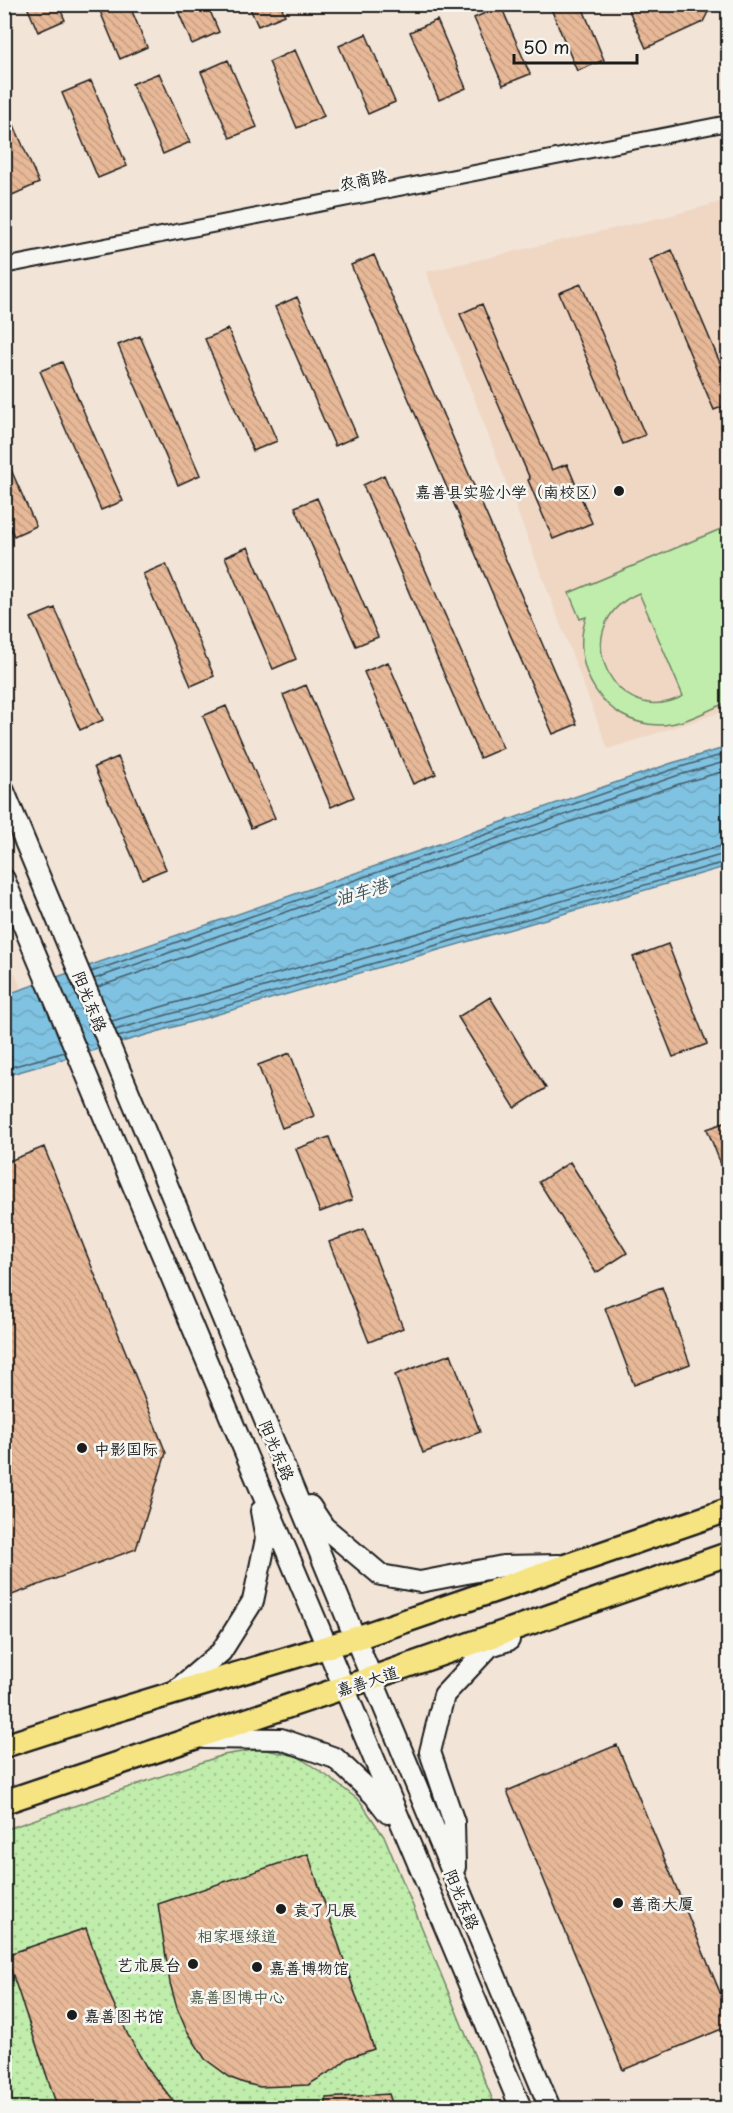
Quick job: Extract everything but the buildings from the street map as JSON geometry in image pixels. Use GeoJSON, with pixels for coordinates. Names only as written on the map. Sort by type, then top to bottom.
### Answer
{"type":"FeatureCollection","features":[{"type":"Feature","properties":{"kind":"main road","name":"阳光东路"},"geometry":{"type":"LineString","coordinates":[[4,791],[550,2109]]}},
{"type":"Feature","properties":{"kind":"main road","name":"阳光东路"},"geometry":{"type":"LineString","coordinates":[[4,879],[521,2109]]}},
{"type":"Feature","properties":{"kind":"main road"},"geometry":{"type":"LineString","coordinates":[[283,1463],[324,1527],[381,1575],[420,1582],[503,1566],[567,1565]]}},
{"type":"Feature","properties":{"kind":"main road"},"geometry":{"type":"LineString","coordinates":[[172,1694],[221,1652],[253,1601],[266,1539],[254,1473]]}},
{"type":"Feature","properties":{"kind":"main road"},"geometry":{"type":"LineString","coordinates":[[4,1746],[356,1638],[729,1510]]}},
{"type":"Feature","properties":{"kind":"main road","name":"嘉善大道"},"geometry":{"type":"LineString","coordinates":[[4,1802],[343,1688],[729,1554]]}},
{"type":"Feature","properties":{"kind":"main road"},"geometry":{"type":"LineString","coordinates":[[455,1878],[454,1822],[430,1752],[444,1695],[490,1646],[532,1632],[542,1619]]}},
{"type":"Feature","properties":{"kind":"main road"},"geometry":{"type":"LineString","coordinates":[[196,1737],[281,1739],[335,1758],[374,1795],[405,1835]]}},
{"type":"Feature","properties":{"kind":"street","name":"农商路"},"geometry":{"type":"LineString","coordinates":[[4,266],[729,123]]}},
{"type":"Feature","properties":{"kind":"shaded area","name":"嘉善县实验小学（南校区）"},"geometry":{"type":"Polygon","coordinates":[[[728,200],[728,710],[608,749],[426,272],[728,200]]]}},
{"type":"Feature","properties":{"kind":"shaded area"},"geometry":{"type":"Polygon","coordinates":[[[4,949],[22,990],[5,995],[4,995],[4,949]]]}},
{"type":"Feature","properties":{"kind":"green space"},"geometry":{"type":"Polygon","coordinates":[[[728,526],[728,702],[677,723],[659,725],[639,722],[622,715],[607,704],[595,689],[587,673],[582,655],[582,636],[586,617],[580,619],[569,593],[728,526]],[[639,593],[616,608],[604,628],[602,649],[607,670],[619,688],[637,700],[658,703],[683,696],[639,593]]]}},
{"type":"Feature","properties":{"kind":"green space","name":"相家堰绿道"},"geometry":{"type":"Polygon","coordinates":[[[260,1749],[297,1756],[327,1776],[360,1801],[385,1838],[496,2108],[5,2108],[4,1830],[223,1755],[260,1749]]]}},
{"type":"Feature","properties":{"kind":"water","name":"油车港"},"geometry":{"type":"Polygon","coordinates":[[[728,747],[728,866],[5,1076],[5,995],[672,763],[728,747]]]}},
{"type":"Feature","properties":{"kind":"place","name":"嘉善县实验小学（南校区）"},"geometry":{"type":"Point","coordinates":[619,491]}},
{"type":"Feature","properties":{"kind":"place","name":"中影国际"},"geometry":{"type":"Point","coordinates":[82,1448]}},
{"type":"Feature","properties":{"kind":"place","name":"善商大厦"},"geometry":{"type":"Point","coordinates":[618,1903]}},
{"type":"Feature","properties":{"kind":"place","name":"袁了凡展"},"geometry":{"type":"Point","coordinates":[281,1909]}},
{"type":"Feature","properties":{"kind":"place","name":"艺术展台"},"geometry":{"type":"Point","coordinates":[193,1964]}},
{"type":"Feature","properties":{"kind":"place","name":"嘉善博物馆"},"geometry":{"type":"Point","coordinates":[257,1967]}},
{"type":"Feature","properties":{"kind":"place","name":"嘉善图书馆"},"geometry":{"type":"Point","coordinates":[72,2015]}},
{"type":"Feature","properties":{"kind":"park label","name":"嘉善图博中心"},"geometry":{"type":"Point","coordinates":[237,1996]}}]}
